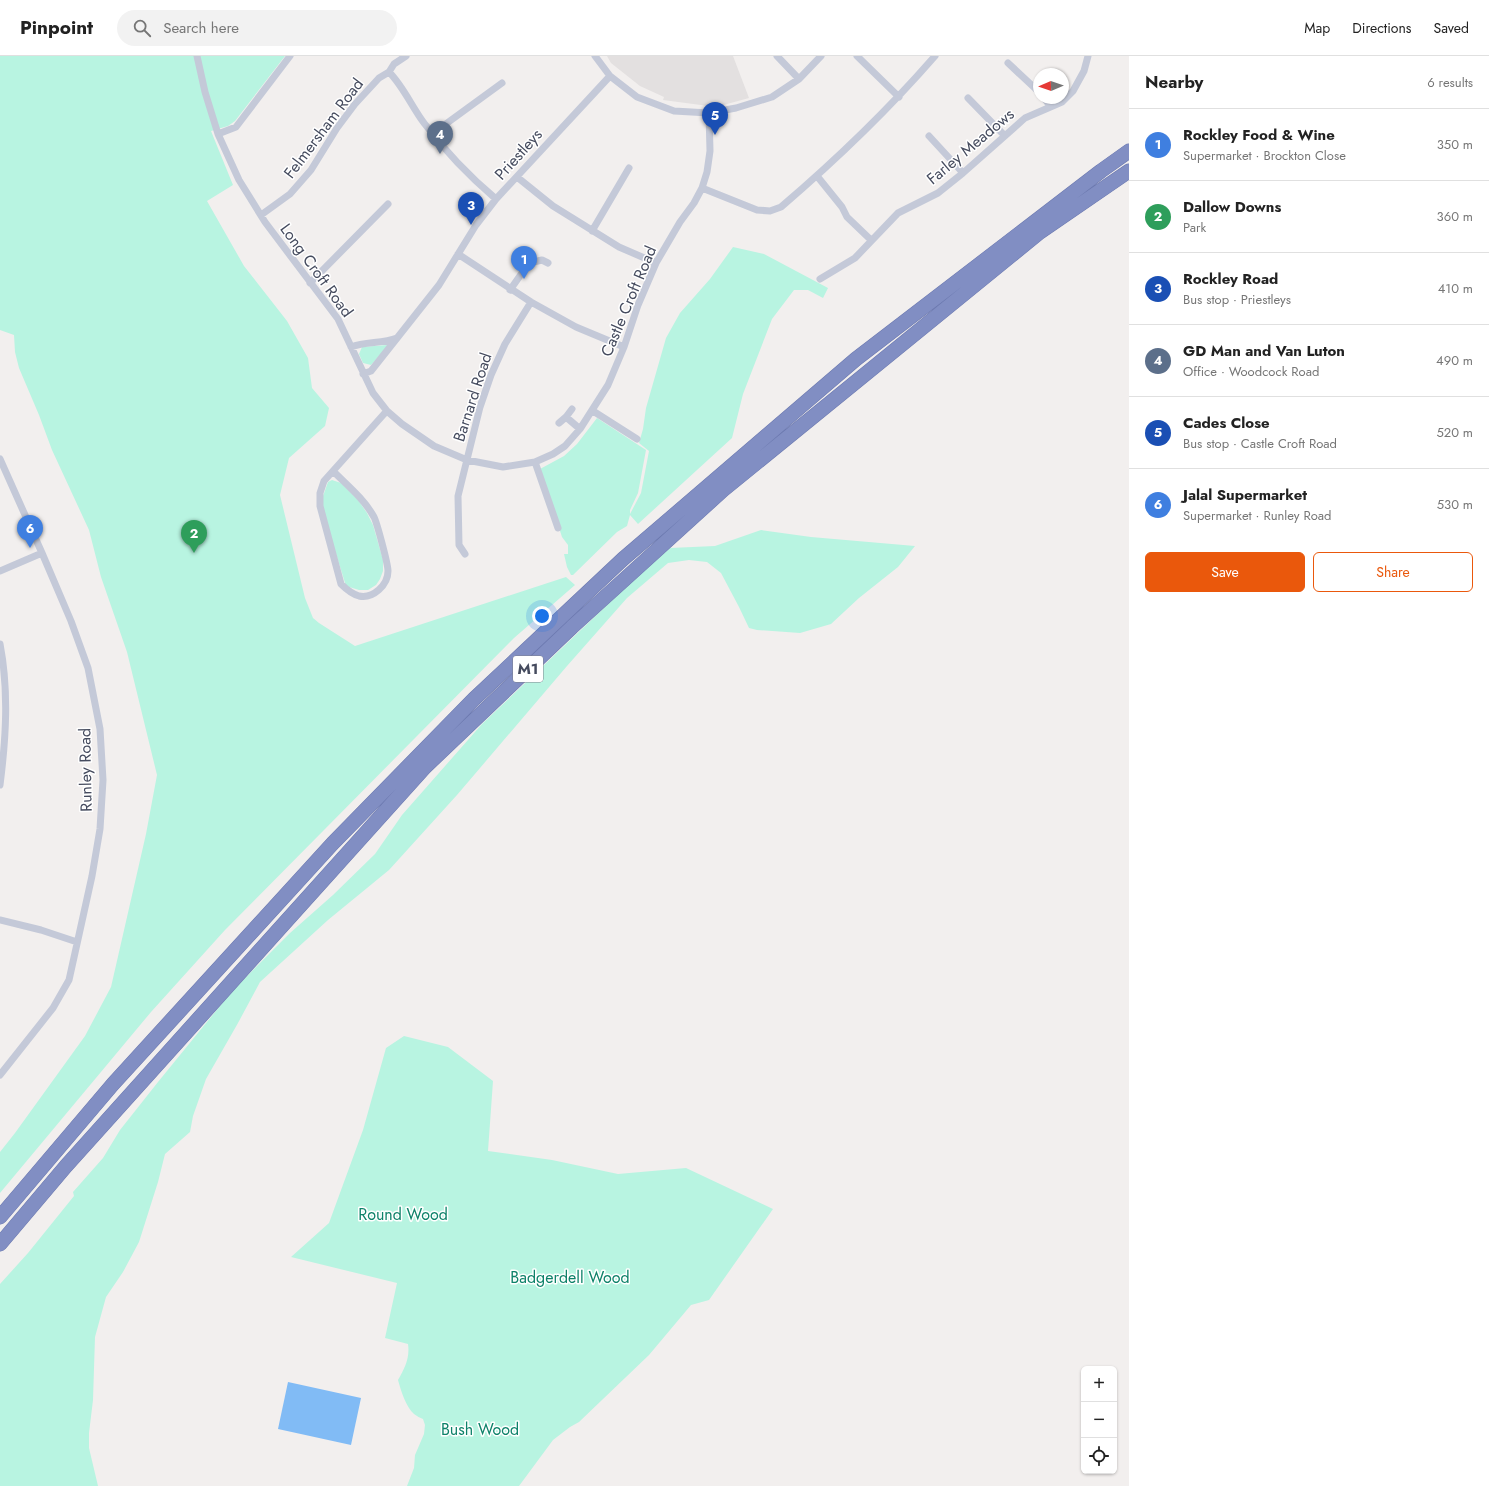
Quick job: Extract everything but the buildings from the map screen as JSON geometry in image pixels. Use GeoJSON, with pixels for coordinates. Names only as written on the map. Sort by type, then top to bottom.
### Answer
{"type":"FeatureCollection","features":[{"type":"Feature","properties":{"kind":"highway","name":"M1"},"geometry":{"type":"LineString","coordinates":[[0,1217],[113,1084],[333,843],[474,699],[623,559],[856,359],[1129,151]]}},
{"type":"Feature","properties":{"kind":"highway","name":"M1"},"geometry":{"type":"LineString","coordinates":[[0,1244],[66,1166],[425,768],[572,627],[723,490],[1040,232],[1129,171]]}},
{"type":"Feature","properties":{"kind":"street","name":"Long Croft Road"},"geometry":{"type":"LineString","coordinates":[[197,56],[205,92],[218,134],[239,180],[265,222],[338,319],[363,374],[374,393],[387,411],[402,424],[434,446],[467,460]]}},
{"type":"Feature","properties":{"kind":"street"},"geometry":{"type":"LineString","coordinates":[[218,134],[236,127],[290,56]]}},
{"type":"Feature","properties":{"kind":"street","name":"Felmersham Road"},"geometry":{"type":"LineString","coordinates":[[261,215],[290,194],[311,170],[337,128],[355,104],[379,78],[389,72],[394,64],[406,56]]}},
{"type":"Feature","properties":{"kind":"street"},"geometry":{"type":"LineString","coordinates":[[595,56],[610,76],[637,97],[674,111],[709,113],[736,108],[772,97],[799,79],[821,56]]}},
{"type":"Feature","properties":{"kind":"street"},"geometry":{"type":"LineString","coordinates":[[777,56],[799,79]]}},
{"type":"Feature","properties":{"kind":"street"},"geometry":{"type":"LineString","coordinates":[[857,56],[899,97]]}},
{"type":"Feature","properties":{"kind":"street"},"geometry":{"type":"LineString","coordinates":[[702,188],[757,210],[770,211],[782,207],[841,154],[899,97],[935,56]]}},
{"type":"Feature","properties":{"kind":"street","name":"Farley Meadows"},"geometry":{"type":"LineString","coordinates":[[820,279],[855,258],[898,212],[938,193],[1025,118],[1062,102],[1073,91],[1084,71],[1088,56]]}},
{"type":"Feature","properties":{"kind":"street"},"geometry":{"type":"LineString","coordinates":[[1008,62],[1033,86]]}},
{"type":"Feature","properties":{"kind":"street"},"geometry":{"type":"LineString","coordinates":[[389,72],[394,76],[412,107],[432,134],[468,175],[496,199]]}},
{"type":"Feature","properties":{"kind":"street","name":"Priestleys"},"geometry":{"type":"LineString","coordinates":[[363,374],[371,371],[439,285],[476,225],[496,199],[610,76]]}},
{"type":"Feature","properties":{"kind":"street"},"geometry":{"type":"LineString","coordinates":[[432,134],[502,83]]}},
{"type":"Feature","properties":{"kind":"street"},"geometry":{"type":"LineString","coordinates":[[968,98],[1004,135]]}},
{"type":"Feature","properties":{"kind":"street","name":"Castle Croft Road"},"geometry":{"type":"LineString","coordinates":[[467,460],[503,467],[534,462],[553,454],[565,446],[580,429],[608,385],[624,347],[638,305],[656,263],[702,188],[707,172],[710,151],[709,113]]}},
{"type":"Feature","properties":{"kind":"street"},"geometry":{"type":"LineString","coordinates":[[929,136],[963,173]]}},
{"type":"Feature","properties":{"kind":"street"},"geometry":{"type":"LineString","coordinates":[[592,231],[629,168]]}},
{"type":"Feature","properties":{"kind":"street"},"geometry":{"type":"LineString","coordinates":[[817,176],[842,207],[847,217],[871,240]]}},
{"type":"Feature","properties":{"kind":"street"},"geometry":{"type":"LineString","coordinates":[[517,177],[553,206],[592,231],[619,247],[656,263]]}},
{"type":"Feature","properties":{"kind":"street"},"geometry":{"type":"LineString","coordinates":[[310,283],[388,204]]}},
{"type":"Feature","properties":{"kind":"street"},"geometry":{"type":"LineString","coordinates":[[458,254],[510,290],[531,302],[576,327],[624,347]]}},
{"type":"Feature","properties":{"kind":"street"},"geometry":{"type":"LineString","coordinates":[[510,290],[528,263],[542,260],[548,263]]}},
{"type":"Feature","properties":{"kind":"street","name":"Barnard Road"},"geometry":{"type":"LineString","coordinates":[[465,554],[459,545],[458,496],[480,407],[491,375],[505,344],[531,302]]}},
{"type":"Feature","properties":{"kind":"street"},"geometry":{"type":"LineString","coordinates":[[351,347],[360,344],[386,342],[399,337]]}},
{"type":"Feature","properties":{"kind":"street"},"geometry":{"type":"LineString","coordinates":[[559,423],[572,409]]}},
{"type":"Feature","properties":{"kind":"street"},"geometry":{"type":"LineString","coordinates":[[333,471],[365,503],[374,519],[388,571],[386,582],[379,590],[370,595],[359,596],[347,590],[341,584],[320,506],[320,493],[324,482],[333,471],[387,411]]}},
{"type":"Feature","properties":{"kind":"street"},"geometry":{"type":"LineString","coordinates":[[592,411],[637,439]]}},
{"type":"Feature","properties":{"kind":"street"},"geometry":{"type":"LineString","coordinates":[[566,417],[580,429]]}},
{"type":"Feature","properties":{"kind":"street","name":"Runley Road"},"geometry":{"type":"LineString","coordinates":[[0,459],[71,621],[88,668],[100,729],[103,780],[100,829],[92,876],[69,980],[53,1008],[0,1075]]}},
{"type":"Feature","properties":{"kind":"street"},"geometry":{"type":"LineString","coordinates":[[534,462],[558,528]]}},
{"type":"Feature","properties":{"kind":"street"},"geometry":{"type":"LineString","coordinates":[[0,571],[42,553]]}},
{"type":"Feature","properties":{"kind":"street"},"geometry":{"type":"LineString","coordinates":[[0,644],[5,681],[6,713],[5,746],[0,785]]}},
{"type":"Feature","properties":{"kind":"street"},"geometry":{"type":"LineString","coordinates":[[0,920],[41,930],[78,942]]}},
{"type":"Feature","properties":{"kind":"shaded area"},"geometry":{"type":"Polygon","coordinates":[[[607,56],[733,56],[749,98],[716,107],[663,100],[664,97],[640,86],[611,63],[607,56]]]}},
{"type":"Feature","properties":{"kind":"green space"},"geometry":{"type":"Polygon","coordinates":[[[0,56],[285,56],[235,121],[228,126],[211,131],[233,185],[207,201],[244,266],[287,321],[308,358],[312,388],[329,408],[325,426],[289,458],[280,495],[305,598],[313,618],[355,646],[566,577],[575,585],[514,638],[225,930],[151,1012],[0,1193],[0,1152],[85,1036],[111,987],[146,834],[157,775],[127,652],[101,577],[89,530],[52,450],[19,368],[15,352],[14,335],[0,330],[0,56]]]}},
{"type":"Feature","properties":{"kind":"green space"},"geometry":{"type":"Polygon","coordinates":[[[733,247],[764,254],[828,288],[823,298],[808,290],[794,290],[772,319],[743,394],[732,438],[638,524],[630,515],[627,526],[617,532],[573,575],[571,575],[567,567],[564,554],[568,554],[568,545],[562,537],[540,469],[564,456],[577,444],[597,418],[646,450],[638,493],[630,510],[630,514],[641,493],[649,451],[639,443],[646,408],[666,338],[680,313],[710,279],[733,247]]]}},
{"type":"Feature","properties":{"kind":"green space"},"geometry":{"type":"Polygon","coordinates":[[[388,346],[371,365],[363,363],[359,354],[362,347],[388,346]]]}},
{"type":"Feature","properties":{"kind":"green space"},"geometry":{"type":"Polygon","coordinates":[[[332,480],[341,483],[358,500],[373,525],[383,560],[383,571],[376,585],[368,590],[359,590],[346,586],[323,512],[323,496],[328,482],[332,480]]]}},
{"type":"Feature","properties":{"kind":"green space"},"geometry":{"type":"Polygon","coordinates":[[[761,530],[811,537],[915,546],[898,567],[859,598],[831,624],[800,633],[757,630],[749,628],[721,573],[707,562],[689,560],[668,563],[627,598],[457,795],[389,870],[328,920],[260,982],[206,1079],[193,1116],[190,1132],[165,1154],[158,1182],[139,1242],[123,1272],[106,1297],[95,1337],[93,1400],[89,1433],[89,1448],[98,1486],[0,1486],[0,1284],[28,1253],[74,1196],[73,1192],[103,1158],[120,1130],[158,1082],[233,990],[290,933],[333,895],[375,854],[402,815],[482,724],[624,589],[670,548],[715,546],[761,530]]]}},
{"type":"Feature","properties":{"kind":"green space"},"geometry":{"type":"Polygon","coordinates":[[[404,1036],[448,1047],[493,1081],[488,1151],[552,1160],[618,1174],[686,1168],[773,1209],[709,1300],[691,1305],[649,1355],[579,1422],[553,1440],[519,1486],[407,1486],[414,1468],[415,1455],[424,1434],[425,1425],[423,1419],[414,1414],[406,1403],[398,1380],[406,1363],[408,1344],[385,1338],[397,1283],[291,1257],[329,1223],[363,1130],[386,1048],[404,1036]]]}},
{"type":"Feature","properties":{"kind":"water"},"geometry":{"type":"Polygon","coordinates":[[[288,1382],[361,1398],[351,1445],[278,1429],[288,1382]]]}},
{"type":"Feature","properties":{"kind":"place","name":"Cades Close"},"geometry":{"type":"Point","coordinates":[715,135]}},
{"type":"Feature","properties":{"kind":"place","name":"GD Man and Van Luton"},"geometry":{"type":"Point","coordinates":[440,154]}},
{"type":"Feature","properties":{"kind":"place","name":"Rockley Road"},"geometry":{"type":"Point","coordinates":[471,225]}},
{"type":"Feature","properties":{"kind":"place","name":"Rockley Food & Wine"},"geometry":{"type":"Point","coordinates":[524,279]}},
{"type":"Feature","properties":{"kind":"place","name":"Jalal Supermarket"},"geometry":{"type":"Point","coordinates":[30,548]}},
{"type":"Feature","properties":{"kind":"place","name":"Dallow Downs"},"geometry":{"type":"Point","coordinates":[194,553]}},
{"type":"Feature","properties":{"kind":"park label","name":"Round Wood"},"geometry":{"type":"Point","coordinates":[403,1214]}},
{"type":"Feature","properties":{"kind":"park label","name":"Badgerdell Wood"},"geometry":{"type":"Point","coordinates":[570,1277]}},
{"type":"Feature","properties":{"kind":"park label","name":"Bush Wood"},"geometry":{"type":"Point","coordinates":[480,1429]}}]}
